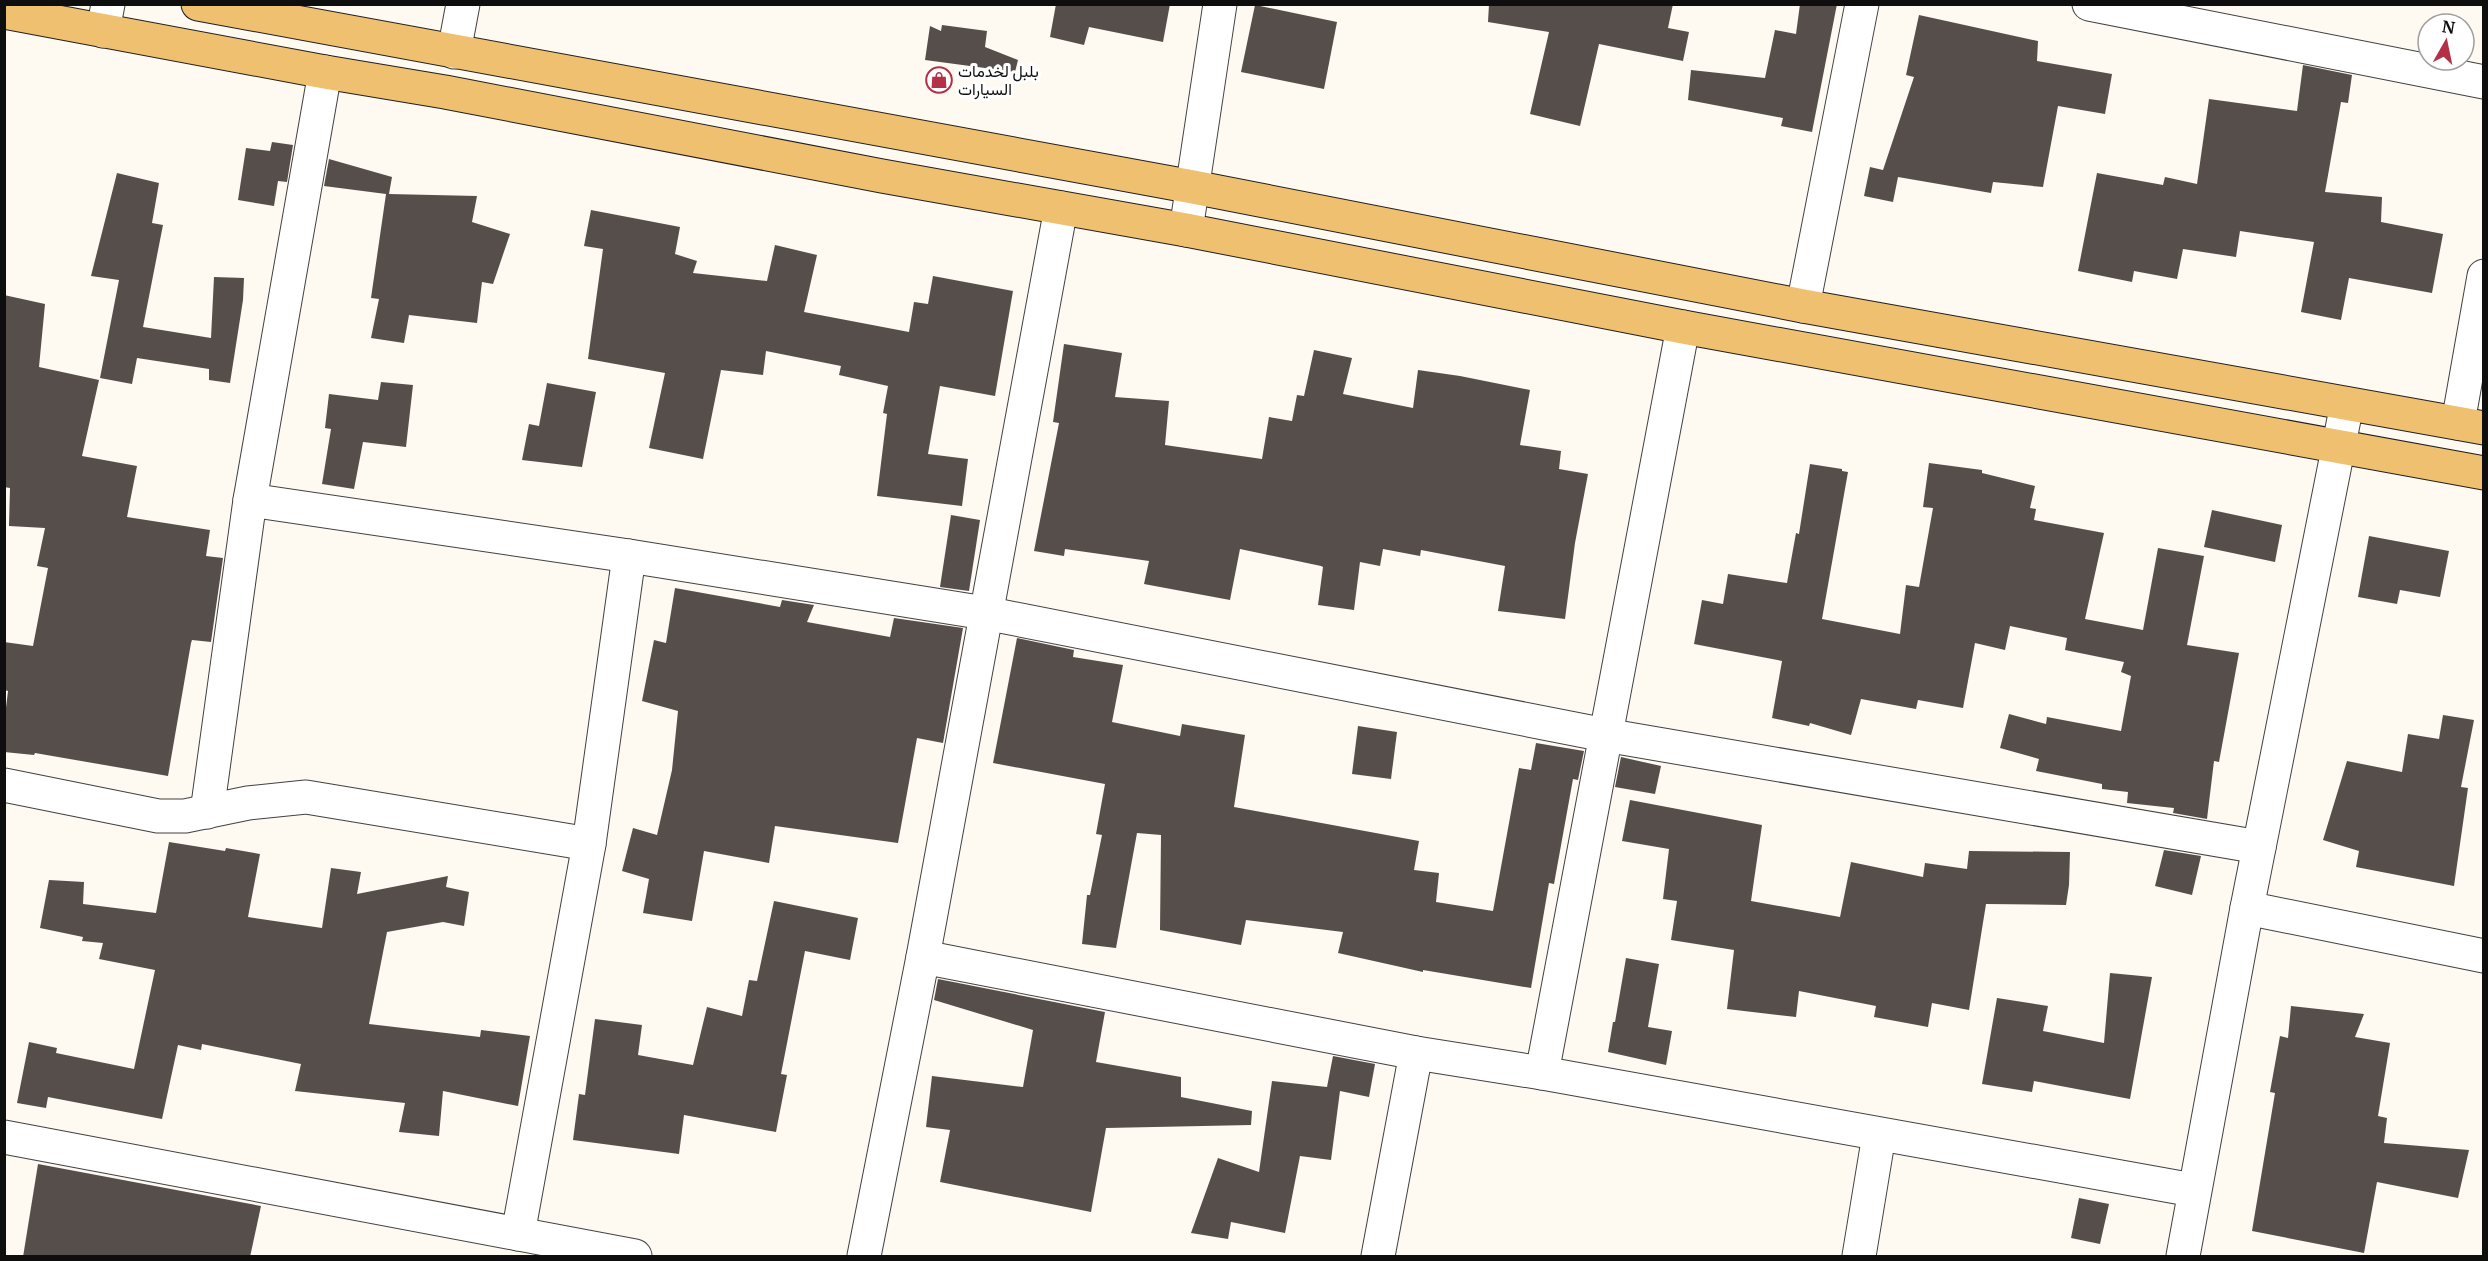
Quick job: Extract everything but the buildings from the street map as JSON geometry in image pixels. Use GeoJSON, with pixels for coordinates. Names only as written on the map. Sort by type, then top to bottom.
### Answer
{"type":"FeatureCollection","features":[{"type":"Feature","properties":{"kind":"main road"},"geometry":{"type":"LineString","coordinates":[[198,4],[1193,187],[1803,306],[2471,425]]}},
{"type":"Feature","properties":{"kind":"main road"},"geometry":{"type":"LineString","coordinates":[[4,12],[106,18],[326,72],[445,92],[882,176],[1186,230],[1683,327],[2484,473]]}},
{"type":"Feature","properties":{"kind":"street"},"geometry":{"type":"LineString","coordinates":[[454,52],[463,4]]}},
{"type":"Feature","properties":{"kind":"street"},"geometry":{"type":"LineString","coordinates":[[1186,230],[1220,4]]}},
{"type":"Feature","properties":{"kind":"street"},"geometry":{"type":"LineString","coordinates":[[1803,306],[1863,4]]}},
{"type":"Feature","properties":{"kind":"street"},"geometry":{"type":"LineString","coordinates":[[2089,4],[2484,82]]}},
{"type":"Feature","properties":{"kind":"street"},"geometry":{"type":"LineString","coordinates":[[207,812],[250,500],[326,72]]}},
{"type":"Feature","properties":{"kind":"street"},"geometry":{"type":"LineString","coordinates":[[864,1257],[923,957],[1061,208]]}},
{"type":"Feature","properties":{"kind":"street"},"geometry":{"type":"LineString","coordinates":[[2471,425],[2484,276]]}},
{"type":"Feature","properties":{"kind":"street"},"geometry":{"type":"LineString","coordinates":[[1542,1073],[1683,327]]}},
{"type":"Feature","properties":{"kind":"street"},"geometry":{"type":"LineString","coordinates":[[2183,1257],[2193,1190],[2247,908],[2347,404]]}},
{"type":"Feature","properties":{"kind":"street"},"geometry":{"type":"LineString","coordinates":[[250,500],[629,556],[985,613],[1605,735],[2259,847]]}},
{"type":"Feature","properties":{"kind":"street"},"geometry":{"type":"LineString","coordinates":[[518,1234],[589,844],[629,556]]}},
{"type":"Feature","properties":{"kind":"street"},"geometry":{"type":"LineString","coordinates":[[4,785],[158,816],[184,816],[248,803],[306,797],[589,844]]}},
{"type":"Feature","properties":{"kind":"street"},"geometry":{"type":"LineString","coordinates":[[2247,908],[2484,956]]}},
{"type":"Feature","properties":{"kind":"street"},"geometry":{"type":"LineString","coordinates":[[923,957],[1416,1053],[1542,1073],[2193,1190]]}},
{"type":"Feature","properties":{"kind":"street"},"geometry":{"type":"LineString","coordinates":[[1378,1257],[1416,1053]]}},
{"type":"Feature","properties":{"kind":"street"},"geometry":{"type":"LineString","coordinates":[[1859,1257],[1879,1135]]}},
{"type":"Feature","properties":{"kind":"street"},"geometry":{"type":"LineString","coordinates":[[4,1137],[635,1257]]}},
{"type":"Feature","properties":{"kind":"place","name":"بلبل لخدمات السيارات"},"geometry":{"type":"Point","coordinates":[939,80]}}]}
